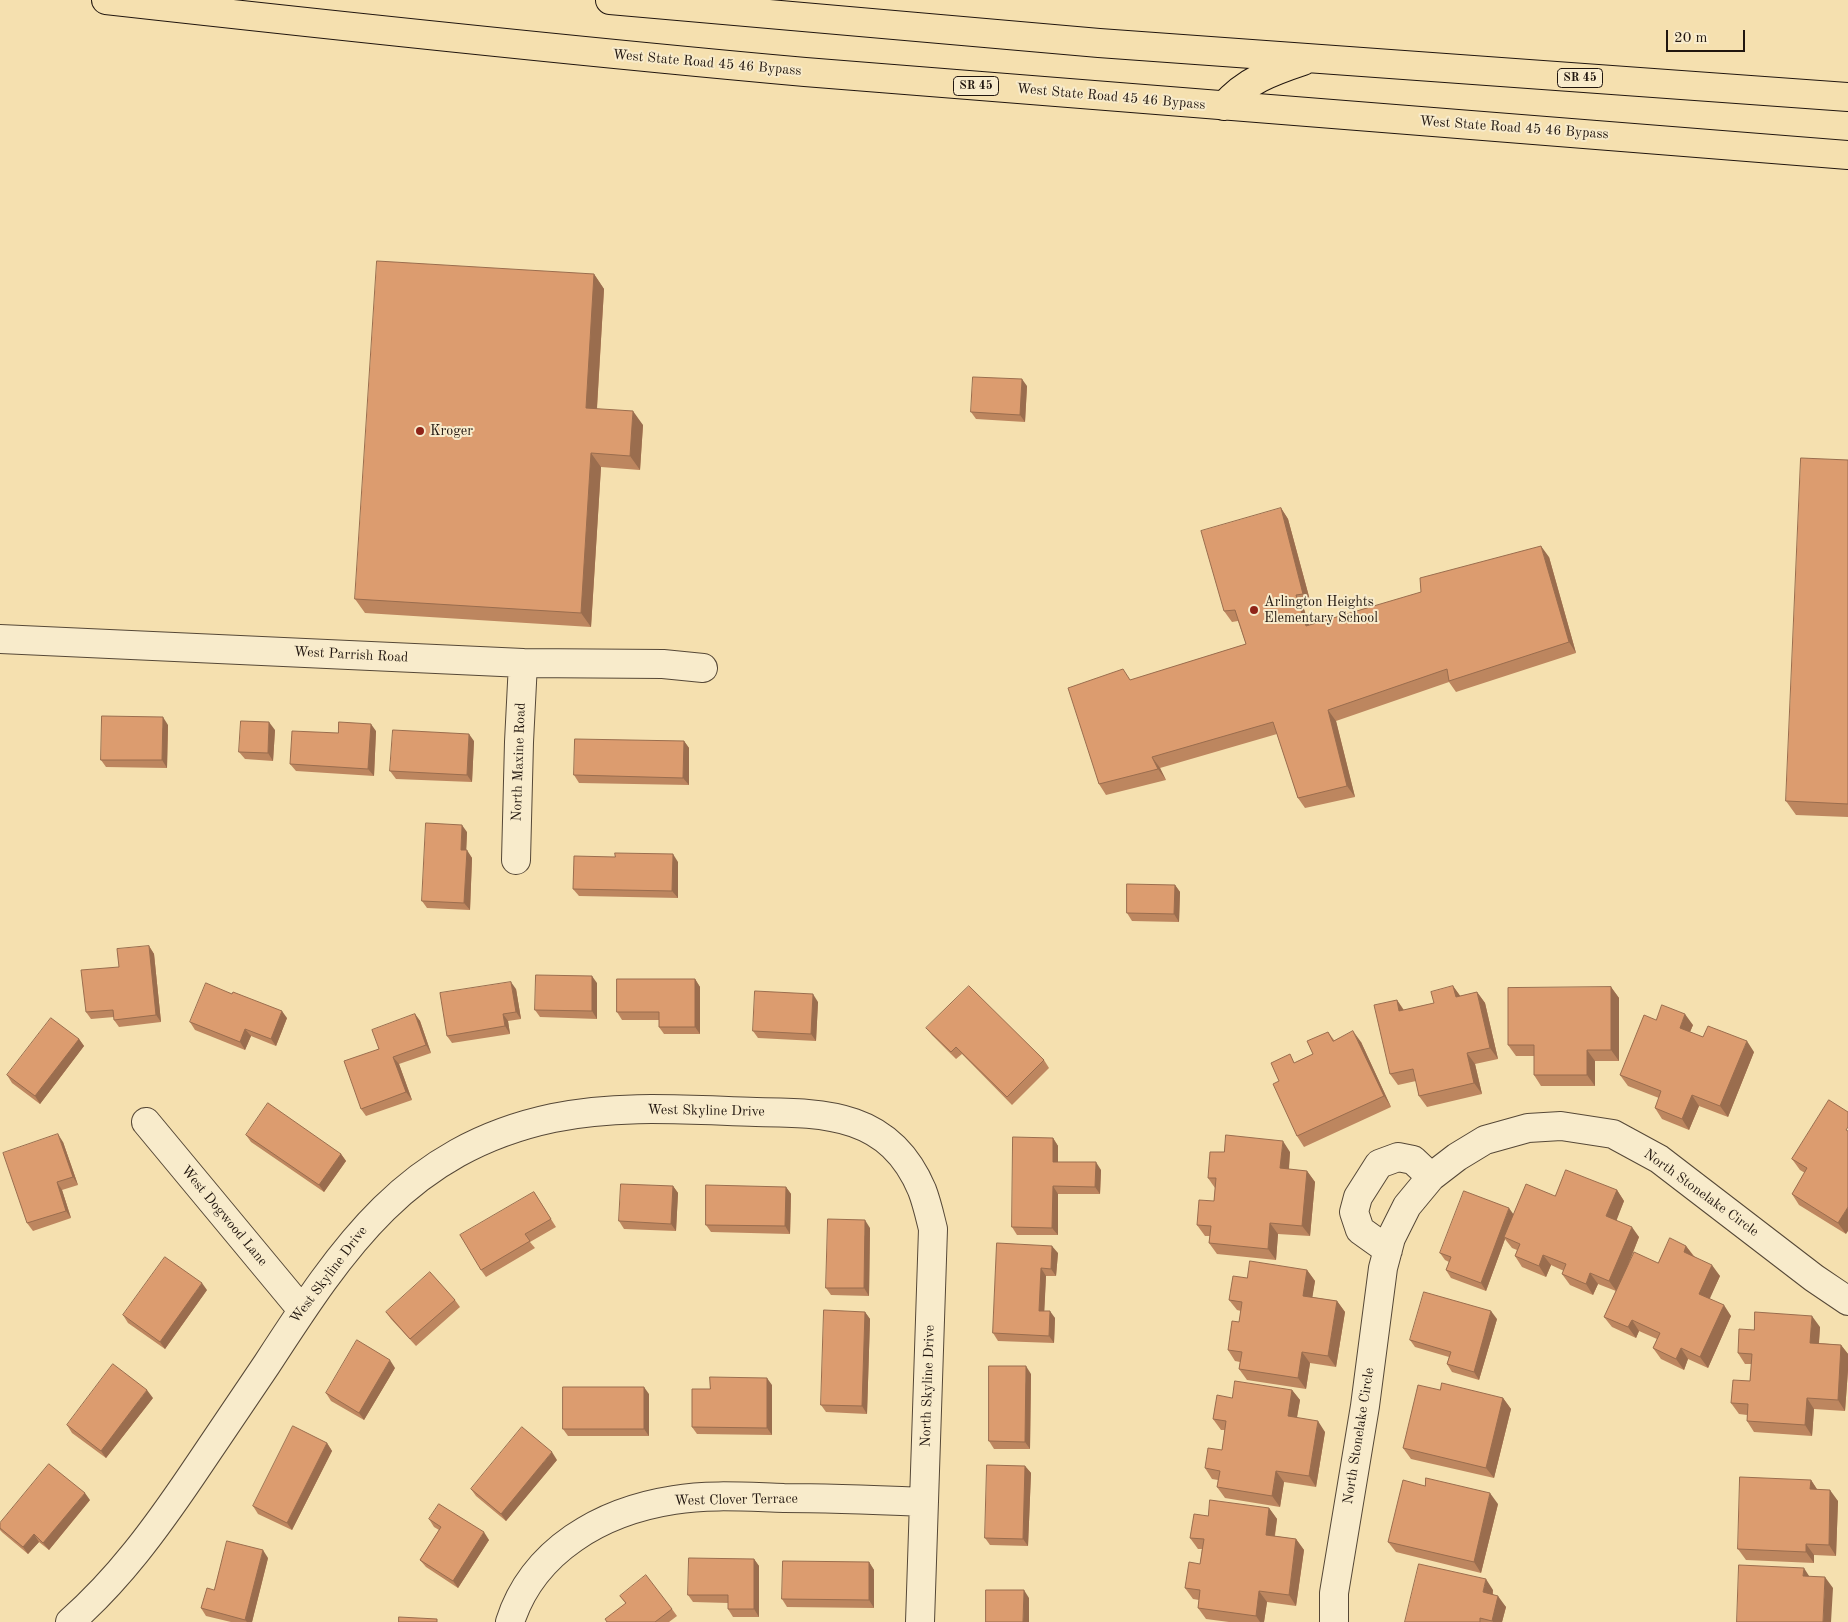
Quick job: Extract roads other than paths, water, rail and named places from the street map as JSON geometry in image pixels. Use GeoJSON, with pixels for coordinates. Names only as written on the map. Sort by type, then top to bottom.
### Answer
{"type":"FeatureCollection","features":[{"type":"Feature","properties":{"kind":"highway","name":"West State Road 45 46 Bypass"},"geometry":{"type":"LineString","coordinates":[[106,0],[555,48],[836,74],[1848,155]]}},
{"type":"Feature","properties":{"kind":"highway","name":"SR 45"},"geometry":{"type":"LineString","coordinates":[[610,0],[982,34],[1848,97]]}},
{"type":"Feature","properties":{"kind":"highway"},"geometry":{"type":"LineString","coordinates":[[1224,106],[1237,92],[1251,82],[1312,59]]}},
{"type":"Feature","properties":{"kind":"street","name":"West Parrish Road"},"geometry":{"type":"LineString","coordinates":[[0,639],[523,664],[662,664],[702,668]]}},
{"type":"Feature","properties":{"kind":"street","name":"North Maxine Road"},"geometry":{"type":"LineString","coordinates":[[516,860],[523,664]]}},
{"type":"Feature","properties":{"kind":"street","name":"West Skyline Drive"},"geometry":{"type":"LineString","coordinates":[[70,1622],[92,1603],[126,1567],[162,1518],[340,1256],[388,1203],[437,1165],[487,1138],[552,1119],[588,1112],[647,1109],[788,1112],[843,1119],[878,1134],[903,1157]]}},
{"type":"Feature","properties":{"kind":"street","name":"West Dogwood Lane"},"geometry":{"type":"LineString","coordinates":[[146,1122],[302,1310]]}},
{"type":"Feature","properties":{"kind":"street","name":"North Stonelake Circle"},"geometry":{"type":"LineString","coordinates":[[1334,1622],[1334,1593],[1365,1406],[1383,1268],[1391,1238],[1407,1206],[1431,1177],[1457,1157],[1485,1140],[1528,1128],[1561,1126],[1613,1134],[1659,1159],[1814,1278],[1848,1301]]}},
{"type":"Feature","properties":{"kind":"street","name":"North Skyline Drive"},"geometry":{"type":"LineString","coordinates":[[903,1157],[922,1190],[933,1229],[920,1622]]}},
{"type":"Feature","properties":{"kind":"street"},"geometry":{"type":"LineString","coordinates":[[1388,1250],[1360,1230],[1354,1212],[1358,1198],[1379,1164],[1398,1157],[1413,1160],[1431,1177]]}},
{"type":"Feature","properties":{"kind":"street","name":"West Clover Terrace"},"geometry":{"type":"LineString","coordinates":[[510,1622],[515,1605],[554,1553],[579,1534],[612,1516],[642,1506],[676,1499],[744,1497],[924,1502]]}},
{"type":"Feature","properties":{"kind":"place","name":"Kroger"},"geometry":{"type":"Point","coordinates":[420,431]}},
{"type":"Feature","properties":{"kind":"place","name":"Arlington Heights Elementary School"},"geometry":{"type":"Point","coordinates":[1254,610]}}]}
